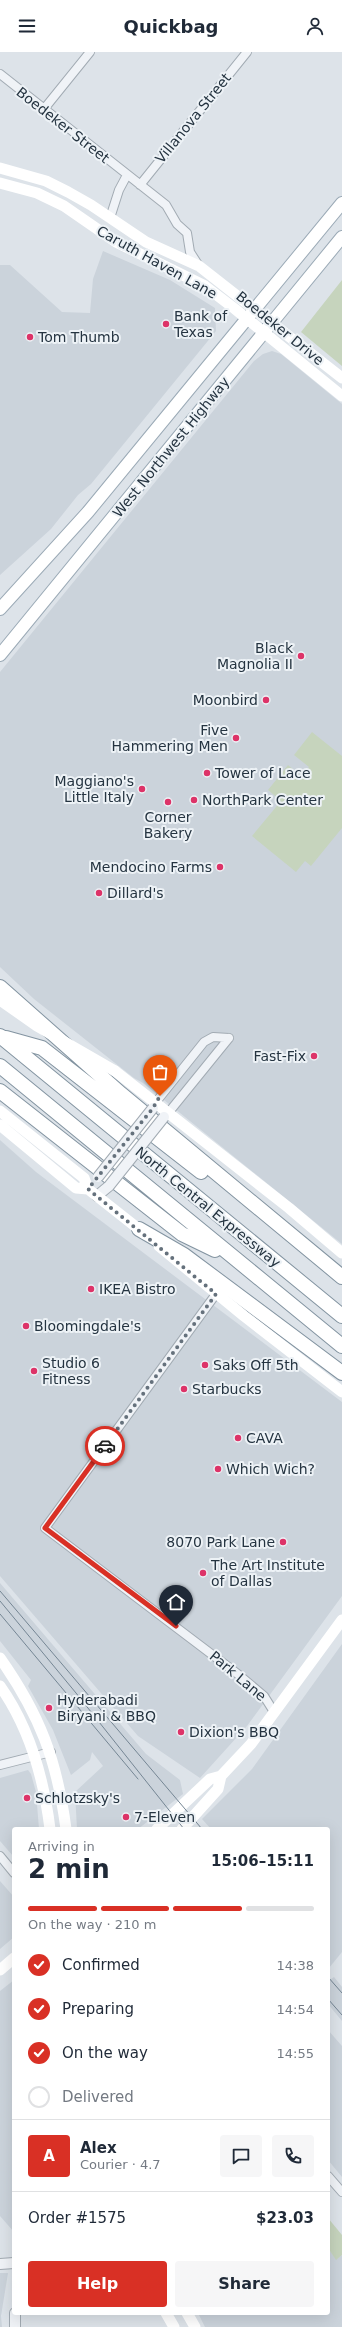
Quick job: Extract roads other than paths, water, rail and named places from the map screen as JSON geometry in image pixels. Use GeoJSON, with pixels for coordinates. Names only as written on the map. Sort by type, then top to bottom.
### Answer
{"type":"FeatureCollection","features":[{"type":"Feature","properties":{"kind":"highway"},"geometry":{"type":"LineString","coordinates":[[0,978],[36,1017]]}},
{"type":"Feature","properties":{"kind":"highway"},"geometry":{"type":"LineString","coordinates":[[0,987],[36,1017],[121,1094],[342,1276]]}},
{"type":"Feature","properties":{"kind":"highway"},"geometry":{"type":"LineString","coordinates":[[1,1037],[42,1048],[342,1285]]}},
{"type":"Feature","properties":{"kind":"highway","name":"North Central Expressway"},"geometry":{"type":"LineString","coordinates":[[1,1037],[342,1316]]}},
{"type":"Feature","properties":{"kind":"highway","name":"North Central Expressway"},"geometry":{"type":"LineString","coordinates":[[0,1066],[342,1346]]}},
{"type":"Feature","properties":{"kind":"highway"},"geometry":{"type":"LineString","coordinates":[[0,1091],[182,1234],[234,1258]]}},
{"type":"Feature","properties":{"kind":"highway"},"geometry":{"type":"LineString","coordinates":[[138,1229],[184,1255],[342,1373]]}},
{"type":"Feature","properties":{"kind":"main road","name":"Caruth Haven Lane"},"geometry":{"type":"LineString","coordinates":[[0,168],[46,181],[91,205],[110,223],[123,227],[166,252],[199,266]]}},
{"type":"Feature","properties":{"kind":"main road","name":"Caruth Haven Lane"},"geometry":{"type":"LineString","coordinates":[[0,183],[44,197],[64,206],[116,242],[192,279],[220,296],[264,333]]}},
{"type":"Feature","properties":{"kind":"main road","name":"West Northwest Highway"},"geometry":{"type":"LineString","coordinates":[[0,609],[68,535],[248,319],[342,203]]}},
{"type":"Feature","properties":{"kind":"main road"},"geometry":{"type":"LineString","coordinates":[[91,205],[95,213],[98,229],[110,223],[116,242]]}},
{"type":"Feature","properties":{"kind":"main road","name":"West Northwest Highway"},"geometry":{"type":"LineString","coordinates":[[0,655],[342,237]]}},
{"type":"Feature","properties":{"kind":"main road","name":"Boedeker Drive"},"geometry":{"type":"LineString","coordinates":[[199,266],[256,309],[342,378]]}},
{"type":"Feature","properties":{"kind":"main road","name":"Boedeker Drive"},"geometry":{"type":"LineString","coordinates":[[264,333],[342,396]]}},
{"type":"Feature","properties":{"kind":"main road"},"geometry":{"type":"LineString","coordinates":[[0,1000],[36,1026],[115,1071],[166,1115],[342,1253]]}},
{"type":"Feature","properties":{"kind":"main road"},"geometry":{"type":"LineString","coordinates":[[0,1111],[84,1178],[88,1189],[216,1294],[342,1392]]}},
{"type":"Feature","properties":{"kind":"main road"},"geometry":{"type":"LineString","coordinates":[[0,1125],[76,1188],[88,1189]]}},
{"type":"Feature","properties":{"kind":"main road","name":"Park Lane"},"geometry":{"type":"LineString","coordinates":[[184,1827],[218,1789],[221,1776],[251,1744],[342,1620]]}},
{"type":"Feature","properties":{"kind":"main road"},"geometry":{"type":"LineString","coordinates":[[0,1658],[19,1685],[36,1716],[51,1752],[61,1790],[66,1827]]}},
{"type":"Feature","properties":{"kind":"main road"},"geometry":{"type":"LineString","coordinates":[[0,1686],[21,1721],[34,1756],[46,1799],[50,1827]]}},
{"type":"Feature","properties":{"kind":"main road","name":"Park Lane"},"geometry":{"type":"LineString","coordinates":[[159,1827],[210,1779],[221,1776]]}},
{"type":"Feature","properties":{"kind":"main road"},"geometry":{"type":"LineString","coordinates":[[0,1970],[12,1960]]}},
{"type":"Feature","properties":{"kind":"main road"},"geometry":{"type":"LineString","coordinates":[[167,2315],[174,2327]]}},
{"type":"Feature","properties":{"kind":"main road"},"geometry":{"type":"LineString","coordinates":[[188,2315],[195,2327]]}},
{"type":"Feature","properties":{"kind":"street"},"geometry":{"type":"LineString","coordinates":[[44,109],[90,52]]}},
{"type":"Feature","properties":{"kind":"street","name":"Villanova Street"},"geometry":{"type":"LineString","coordinates":[[140,185],[246,52]]}},
{"type":"Feature","properties":{"kind":"street","name":"Boedeker Street"},"geometry":{"type":"LineString","coordinates":[[0,74],[127,175]]}},
{"type":"Feature","properties":{"kind":"street"},"geometry":{"type":"LineString","coordinates":[[110,223],[119,190],[127,175]]}},
{"type":"Feature","properties":{"kind":"street","name":"Boedeker Drive"},"geometry":{"type":"LineString","coordinates":[[127,175],[166,205],[177,224],[187,233],[190,252],[199,266]]}},
{"type":"Feature","properties":{"kind":"street"},"geometry":{"type":"LineString","coordinates":[[88,1189],[204,1042],[213,1037],[229,1038],[109,1186],[97,1196]]}},
{"type":"Feature","properties":{"kind":"street","name":"Park Lane"},"geometry":{"type":"LineString","coordinates":[[216,1294],[45,1528],[239,1675],[264,1696],[274,1712]]}},
{"type":"Feature","properties":{"kind":"street"},"geometry":{"type":"LineString","coordinates":[[0,1765],[51,1752]]}},
{"type":"Feature","properties":{"kind":"street"},"geometry":{"type":"LineString","coordinates":[[0,1856],[12,1871]]}},
{"type":"Feature","properties":{"kind":"street"},"geometry":{"type":"LineString","coordinates":[[330,2178],[342,2192]]}},
{"type":"Feature","properties":{"kind":"street"},"geometry":{"type":"LineString","coordinates":[[0,2264],[12,2263]]}},
{"type":"Feature","properties":{"kind":"street"},"geometry":{"type":"LineString","coordinates":[[15,2315],[15,2327]]}},
{"type":"Feature","properties":{"kind":"tram line"},"geometry":{"type":"LineString","coordinates":[[0,1591],[200,1827]]}},
{"type":"Feature","properties":{"kind":"tram line"},"geometry":{"type":"LineString","coordinates":[[0,1601],[76,1693],[182,1827]]}},
{"type":"Feature","properties":{"kind":"tram line"},"geometry":{"type":"LineString","coordinates":[[0,1614],[138,1779]]}},
{"type":"Feature","properties":{"kind":"tram line"},"geometry":{"type":"LineString","coordinates":[[330,1979],[342,1993]]}},
{"type":"Feature","properties":{"kind":"tram line"},"geometry":{"type":"LineString","coordinates":[[330,2001],[342,2015]]}},
{"type":"Feature","properties":{"kind":"place","name":"Bank of Texas"},"geometry":{"type":"Point","coordinates":[166,324]}},
{"type":"Feature","properties":{"kind":"place","name":"Tom Thumb"},"geometry":{"type":"Point","coordinates":[30,337]}},
{"type":"Feature","properties":{"kind":"place","name":"Black Magnolia II"},"geometry":{"type":"Point","coordinates":[301,656]}},
{"type":"Feature","properties":{"kind":"place","name":"Moonbird"},"geometry":{"type":"Point","coordinates":[266,700]}},
{"type":"Feature","properties":{"kind":"place","name":"Five Hammering Men"},"geometry":{"type":"Point","coordinates":[236,738]}},
{"type":"Feature","properties":{"kind":"place","name":"Tower of Lace"},"geometry":{"type":"Point","coordinates":[207,773]}},
{"type":"Feature","properties":{"kind":"place","name":"Maggiano's Little Italy"},"geometry":{"type":"Point","coordinates":[142,789]}},
{"type":"Feature","properties":{"kind":"place","name":"NorthPark Center"},"geometry":{"type":"Point","coordinates":[194,800]}},
{"type":"Feature","properties":{"kind":"place","name":"Corner Bakery"},"geometry":{"type":"Point","coordinates":[168,802]}},
{"type":"Feature","properties":{"kind":"place","name":"Mendocino Farms"},"geometry":{"type":"Point","coordinates":[220,867]}},
{"type":"Feature","properties":{"kind":"place","name":"Dillard's"},"geometry":{"type":"Point","coordinates":[99,893]}},
{"type":"Feature","properties":{"kind":"place","name":"Fast-Fix"},"geometry":{"type":"Point","coordinates":[314,1056]}},
{"type":"Feature","properties":{"kind":"place","name":"IKEA Bistro"},"geometry":{"type":"Point","coordinates":[91,1289]}},
{"type":"Feature","properties":{"kind":"place","name":"Bloomingdale's"},"geometry":{"type":"Point","coordinates":[26,1326]}},
{"type":"Feature","properties":{"kind":"place","name":"Saks Off 5th"},"geometry":{"type":"Point","coordinates":[205,1365]}},
{"type":"Feature","properties":{"kind":"place","name":"Studio 6 Fitness"},"geometry":{"type":"Point","coordinates":[34,1371]}},
{"type":"Feature","properties":{"kind":"place","name":"Starbucks"},"geometry":{"type":"Point","coordinates":[184,1389]}},
{"type":"Feature","properties":{"kind":"place","name":"CAVA"},"geometry":{"type":"Point","coordinates":[238,1438]}},
{"type":"Feature","properties":{"kind":"place","name":"Which Wich?"},"geometry":{"type":"Point","coordinates":[218,1469]}},
{"type":"Feature","properties":{"kind":"place","name":"8070 Park Lane"},"geometry":{"type":"Point","coordinates":[283,1542]}},
{"type":"Feature","properties":{"kind":"place","name":"The Art Institute of Dallas"},"geometry":{"type":"Point","coordinates":[203,1573]}},
{"type":"Feature","properties":{"kind":"place","name":"Hyderabadi Biryani & BBQ"},"geometry":{"type":"Point","coordinates":[49,1708]}},
{"type":"Feature","properties":{"kind":"place","name":"Dixion's BBQ"},"geometry":{"type":"Point","coordinates":[181,1732]}},
{"type":"Feature","properties":{"kind":"place","name":"Schlotzsky's"},"geometry":{"type":"Point","coordinates":[27,1798]}},
{"type":"Feature","properties":{"kind":"place","name":"7-Eleven"},"geometry":{"type":"Point","coordinates":[126,1817]}}]}
